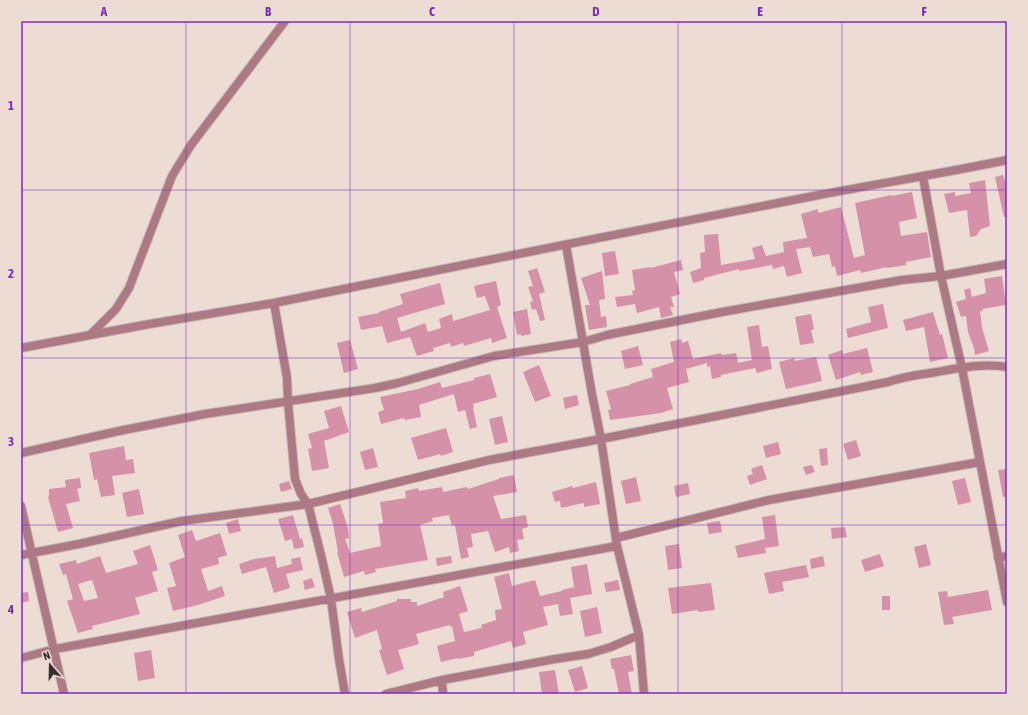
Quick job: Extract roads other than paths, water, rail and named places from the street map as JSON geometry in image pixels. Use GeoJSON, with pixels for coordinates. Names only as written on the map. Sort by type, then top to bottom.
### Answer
{"type":"FeatureCollection","features":[{"type":"Feature","properties":{"kind":"street"},"geometry":{"type":"LineString","coordinates":[[90,335],[116,309],[129,288],[172,176],[191,145],[285,21]]}},
{"type":"Feature","properties":{"kind":"street"},"geometry":{"type":"LineString","coordinates":[[21,348],[274,303],[854,188],[922,177],[1007,160]]}},
{"type":"Feature","properties":{"kind":"street"},"geometry":{"type":"LineString","coordinates":[[922,177],[941,276],[962,368],[1007,602]]}},
{"type":"Feature","properties":{"kind":"street"},"geometry":{"type":"LineString","coordinates":[[566,245],[602,439],[616,542],[639,635],[644,694]]}},
{"type":"Feature","properties":{"kind":"street"},"geometry":{"type":"LineString","coordinates":[[21,453],[119,431],[205,414],[288,402],[398,383],[494,356],[583,342],[607,335],[722,312],[902,280],[941,276],[1007,264]]}},
{"type":"Feature","properties":{"kind":"street"},"geometry":{"type":"LineString","coordinates":[[274,303],[287,378],[295,479],[301,494],[308,504],[331,599],[344,692],[353,694]]}},
{"type":"Feature","properties":{"kind":"street"},"geometry":{"type":"LineString","coordinates":[[21,555],[79,544],[182,521],[308,504],[489,460],[888,382],[918,374],[962,368],[988,366],[1007,367]]}},
{"type":"Feature","properties":{"kind":"street"},"geometry":{"type":"LineString","coordinates":[[21,658],[55,649],[331,599],[616,542],[769,500],[980,462]]}},
{"type":"Feature","properties":{"kind":"street"},"geometry":{"type":"LineString","coordinates":[[21,506],[55,649],[64,694]]}},
{"type":"Feature","properties":{"kind":"street"},"geometry":{"type":"LineString","coordinates":[[998,558],[1007,556]]}},
{"type":"Feature","properties":{"kind":"street"},"geometry":{"type":"LineString","coordinates":[[386,694],[442,680],[588,654],[611,647],[639,635]]}},
{"type":"Feature","properties":{"kind":"street"},"geometry":{"type":"LineString","coordinates":[[442,680],[443,694]]}}]}
